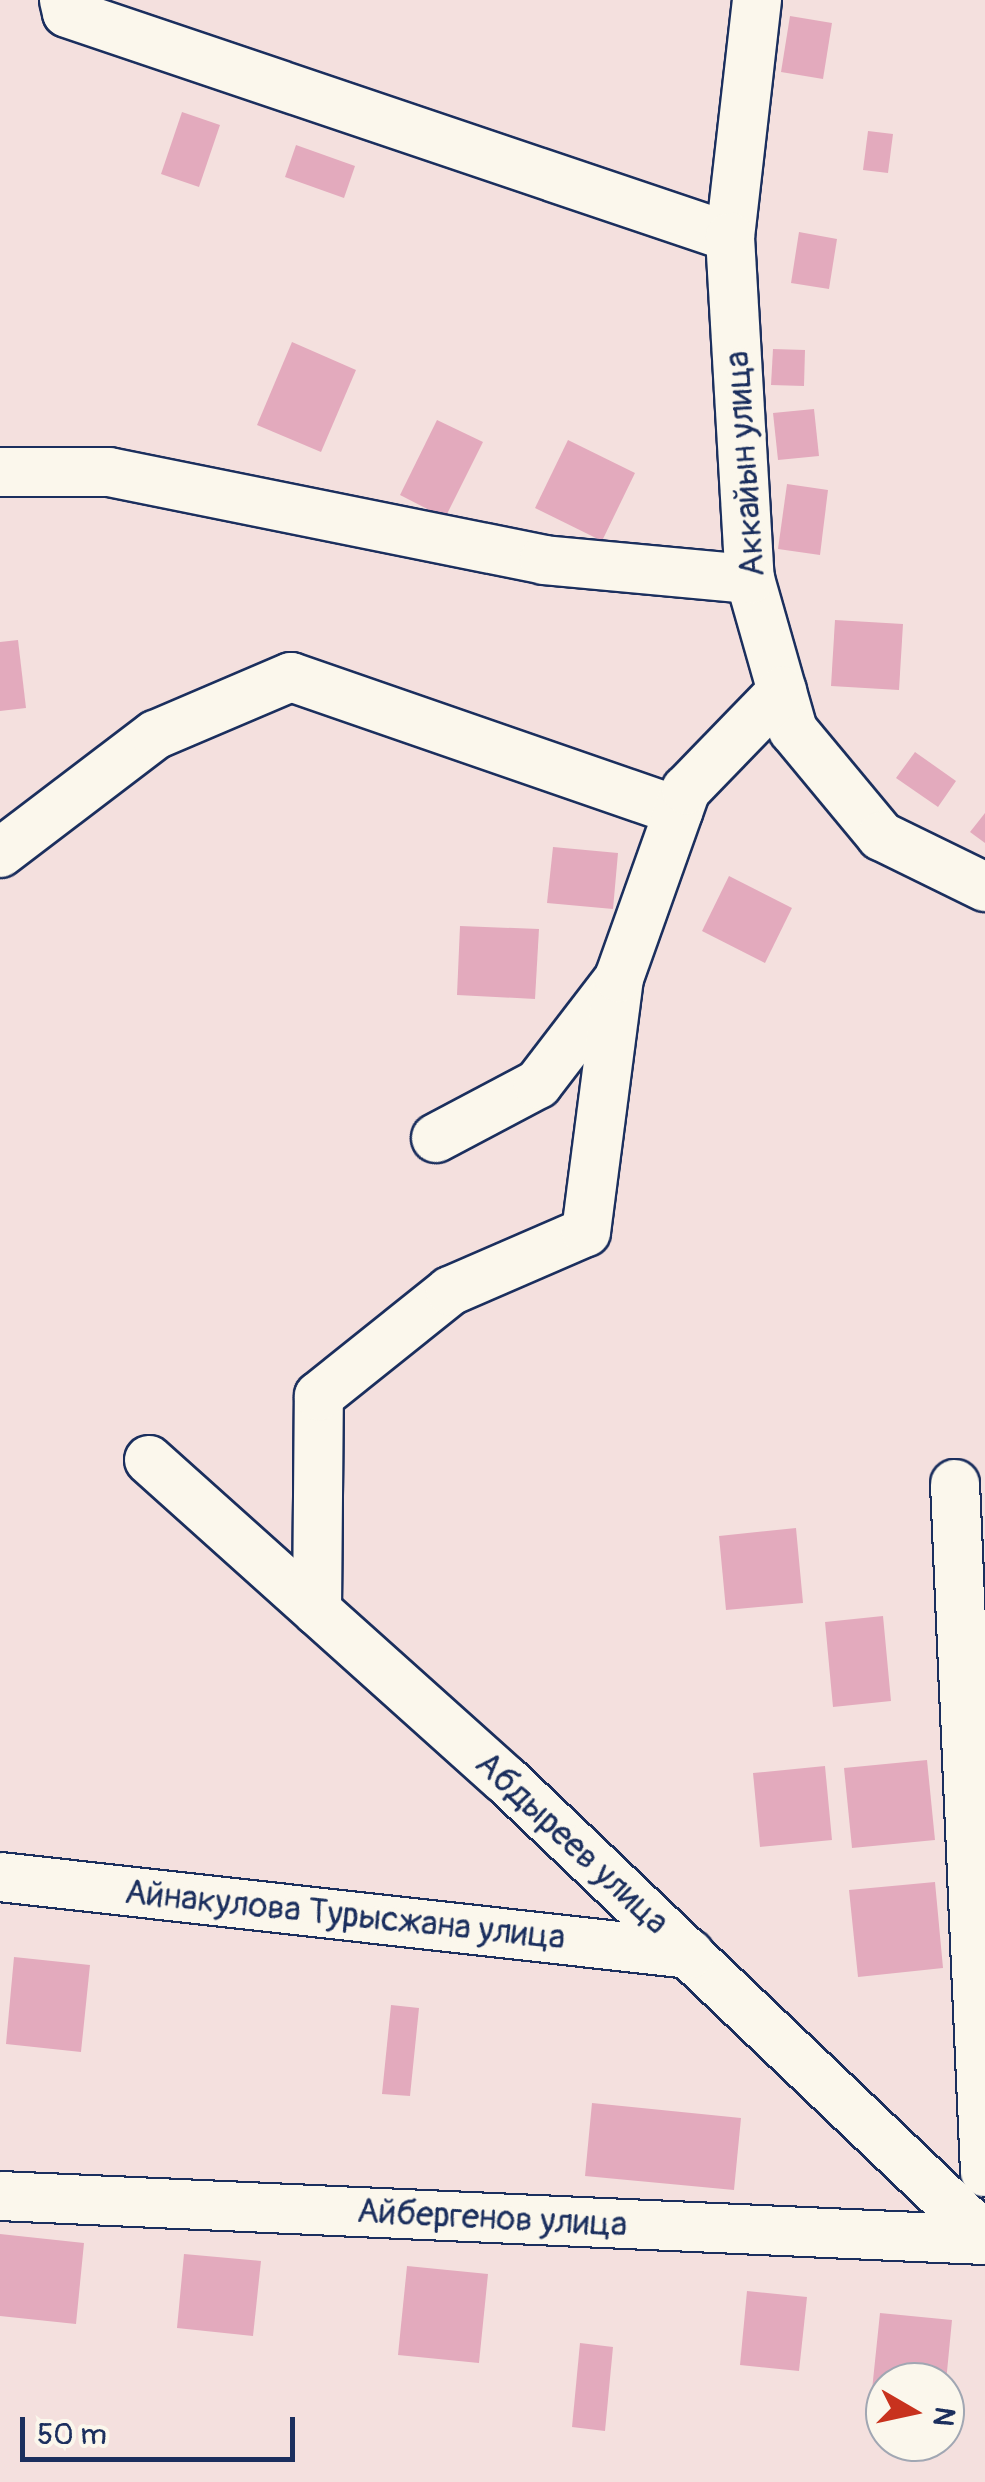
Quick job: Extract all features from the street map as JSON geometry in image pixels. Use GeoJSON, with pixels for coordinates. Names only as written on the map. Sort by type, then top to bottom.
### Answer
{"type":"FeatureCollection","features":[{"type":"Feature","properties":{"kind":"street","name":"Аккайын улица"},"geometry":{"type":"LineString","coordinates":[[757,0],[730,237],[750,579],[793,730],[882,836],[985,887]]}},
{"type":"Feature","properties":{"kind":"street"},"geometry":{"type":"LineString","coordinates":[[66,6],[730,237]]}},
{"type":"Feature","properties":{"kind":"street"},"geometry":{"type":"LineString","coordinates":[[0,472],[109,472],[544,560],[750,579]]}},
{"type":"Feature","properties":{"kind":"street"},"geometry":{"type":"LineString","coordinates":[[0,853],[155,736],[291,677],[678,811]]}},
{"type":"Feature","properties":{"kind":"street"},"geometry":{"type":"LineString","coordinates":[[317,1612],[320,1396],[450,1292],[586,1232],[620,978],[678,811],[686,790],[782,692]]}},
{"type":"Feature","properties":{"kind":"street"},"geometry":{"type":"LineString","coordinates":[[436,1138],[538,1084],[620,978]]}},
{"type":"Feature","properties":{"kind":"street","name":"Абдыреев улица"},"geometry":{"type":"LineString","coordinates":[[149,1460],[690,1954],[985,2239]]}},
{"type":"Feature","properties":{"kind":"street"},"geometry":{"type":"LineString","coordinates":[[955,1484],[985,2172]]}},
{"type":"Feature","properties":{"kind":"street","name":"Айнакулова Турысжана улица"},"geometry":{"type":"LineString","coordinates":[[0,1876],[690,1954]]}},
{"type":"Feature","properties":{"kind":"street","name":"Айбергенов улица"},"geometry":{"type":"LineString","coordinates":[[0,2196],[985,2239]]}},
{"type":"Feature","properties":{"kind":"building"},"geometry":{"type":"Polygon","coordinates":[[[790,16],[832,23],[823,79],[781,72],[790,16]]]}},
{"type":"Feature","properties":{"kind":"building"},"geometry":{"type":"Polygon","coordinates":[[[182,112],[220,125],[199,187],[161,174],[182,112]]]}},
{"type":"Feature","properties":{"kind":"building"},"geometry":{"type":"Polygon","coordinates":[[[868,131],[893,134],[888,173],[863,170],[868,131]]]}},
{"type":"Feature","properties":{"kind":"building"},"geometry":{"type":"Polygon","coordinates":[[[296,145],[355,166],[344,198],[285,177],[296,145]]]}},
{"type":"Feature","properties":{"kind":"building"},"geometry":{"type":"Polygon","coordinates":[[[799,232],[837,239],[829,289],[791,283],[799,232]]]}},
{"type":"Feature","properties":{"kind":"building"},"geometry":{"type":"Polygon","coordinates":[[[292,342],[356,370],[321,452],[257,425],[292,342]]]}},
{"type":"Feature","properties":{"kind":"building"},"geometry":{"type":"Polygon","coordinates":[[[773,349],[805,350],[804,386],[771,385],[773,349]]]}},
{"type":"Feature","properties":{"kind":"building"},"geometry":{"type":"Polygon","coordinates":[[[814,409],[819,456],[778,460],[773,413],[814,409]]]}},
{"type":"Feature","properties":{"kind":"building"},"geometry":{"type":"Polygon","coordinates":[[[437,420],[483,442],[445,518],[400,495],[437,420]]]}},
{"type":"Feature","properties":{"kind":"building"},"geometry":{"type":"Polygon","coordinates":[[[568,440],[635,473],[602,541],[535,508],[568,440]]]}},
{"type":"Feature","properties":{"kind":"building"},"geometry":{"type":"Polygon","coordinates":[[[787,484],[828,490],[820,555],[778,549],[787,484]]]}},
{"type":"Feature","properties":{"kind":"building"},"geometry":{"type":"Polygon","coordinates":[[[835,620],[903,624],[899,690],[831,686],[835,620]]]}},
{"type":"Feature","properties":{"kind":"building"},"geometry":{"type":"Polygon","coordinates":[[[18,640],[26,708],[0,711],[0,642],[18,640]]]}},
{"type":"Feature","properties":{"kind":"building"},"geometry":{"type":"Polygon","coordinates":[[[915,752],[956,781],[938,807],[896,778],[915,752]]]}},
{"type":"Feature","properties":{"kind":"building"},"geometry":{"type":"Polygon","coordinates":[[[985,813],[985,843],[970,832],[985,813]]]}},
{"type":"Feature","properties":{"kind":"building"},"geometry":{"type":"Polygon","coordinates":[[[553,847],[618,853],[613,909],[547,903],[553,847]]]}},
{"type":"Feature","properties":{"kind":"building"},"geometry":{"type":"Polygon","coordinates":[[[729,876],[792,908],[765,963],[702,931],[729,876]]]}},
{"type":"Feature","properties":{"kind":"building"},"geometry":{"type":"Polygon","coordinates":[[[460,926],[539,929],[535,999],[457,995],[460,926]]]}},
{"type":"Feature","properties":{"kind":"building"},"geometry":{"type":"Polygon","coordinates":[[[796,1528],[803,1603],[726,1610],[719,1536],[796,1528]]]}},
{"type":"Feature","properties":{"kind":"building"},"geometry":{"type":"Polygon","coordinates":[[[883,1616],[891,1701],[833,1707],[825,1622],[883,1616]]]}},
{"type":"Feature","properties":{"kind":"building"},"geometry":{"type":"Polygon","coordinates":[[[927,1760],[935,1840],[852,1848],[844,1768],[927,1760]]]}},
{"type":"Feature","properties":{"kind":"building"},"geometry":{"type":"Polygon","coordinates":[[[825,1766],[832,1840],[760,1847],[753,1773],[825,1766]]]}},
{"type":"Feature","properties":{"kind":"building"},"geometry":{"type":"Polygon","coordinates":[[[935,1882],[943,1968],[858,1977],[849,1890],[935,1882]]]}},
{"type":"Feature","properties":{"kind":"building"},"geometry":{"type":"Polygon","coordinates":[[[14,1957],[90,1965],[81,2052],[6,2044],[14,1957]]]}},
{"type":"Feature","properties":{"kind":"building"},"geometry":{"type":"Polygon","coordinates":[[[391,2005],[419,2008],[410,2096],[382,2094],[391,2005]]]}},
{"type":"Feature","properties":{"kind":"building"},"geometry":{"type":"Polygon","coordinates":[[[592,2103],[741,2118],[734,2190],[585,2176],[592,2103]]]}},
{"type":"Feature","properties":{"kind":"building"},"geometry":{"type":"Polygon","coordinates":[[[0,2234],[84,2243],[76,2324],[0,2316],[0,2234]]]}},
{"type":"Feature","properties":{"kind":"building"},"geometry":{"type":"Polygon","coordinates":[[[184,2254],[261,2261],[253,2336],[177,2328],[184,2254]]]}},
{"type":"Feature","properties":{"kind":"building"},"geometry":{"type":"Polygon","coordinates":[[[407,2266],[488,2274],[479,2363],[398,2355],[407,2266]]]}},
{"type":"Feature","properties":{"kind":"building"},"geometry":{"type":"Polygon","coordinates":[[[747,2291],[807,2297],[799,2371],[740,2365],[747,2291]]]}},
{"type":"Feature","properties":{"kind":"building"},"geometry":{"type":"Polygon","coordinates":[[[880,2313],[952,2320],[948,2362],[875,2362],[880,2313]]]}},
{"type":"Feature","properties":{"kind":"building"},"geometry":{"type":"Polygon","coordinates":[[[580,2343],[613,2347],[605,2431],[572,2427],[580,2343]]]}}]}
